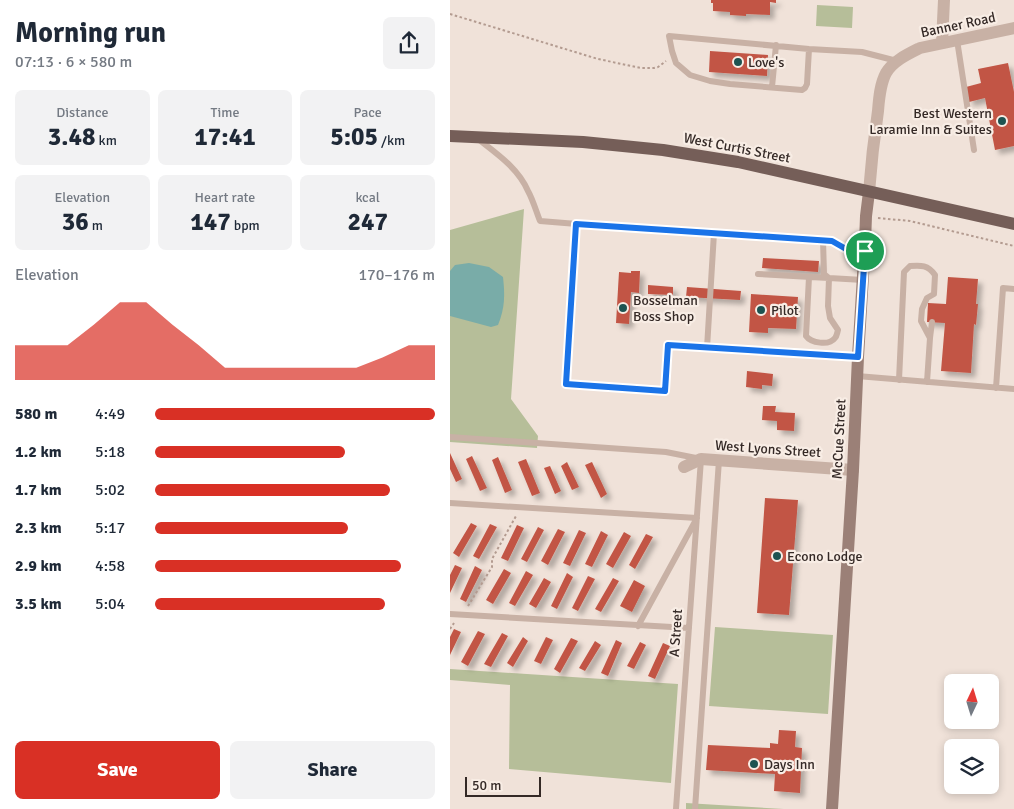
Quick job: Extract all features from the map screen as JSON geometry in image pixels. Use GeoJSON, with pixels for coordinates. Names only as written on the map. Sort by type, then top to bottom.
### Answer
{"type":"FeatureCollection","features":[{"type":"Feature","properties":{"kind":"main road","name":"West Curtis Street"},"geometry":{"type":"LineString","coordinates":[[450,136],[584,142],[663,150],[738,162],[1014,224]]}},
{"type":"Feature","properties":{"kind":"main road","name":"McCue Street"},"geometry":{"type":"LineString","coordinates":[[832,809],[853,470],[866,216],[869,192]]}},
{"type":"Feature","properties":{"kind":"street"},"geometry":{"type":"LineString","coordinates":[[942,43],[944,0]]}},
{"type":"Feature","properties":{"kind":"street","name":"Banner Road"},"geometry":{"type":"LineString","coordinates":[[887,73],[897,61],[920,48],[1014,28]]}},
{"type":"Feature","properties":{"kind":"street","name":"McCue Street"},"geometry":{"type":"LineString","coordinates":[[869,192],[871,158],[877,116],[882,86],[887,73]]}},
{"type":"Feature","properties":{"kind":"street","name":"West Lyons Street"},"geometry":{"type":"LineString","coordinates":[[684,467],[701,459],[853,470]]}},
{"type":"Feature","properties":{"kind":"lane"},"geometry":{"type":"LineString","coordinates":[[809,49],[807,84],[802,90],[730,84],[690,75],[676,63],[669,36],[862,52],[897,61]]}},
{"type":"Feature","properties":{"kind":"lane"},"geometry":{"type":"LineString","coordinates":[[957,40],[974,150]]}},
{"type":"Feature","properties":{"kind":"lane"},"geometry":{"type":"LineString","coordinates":[[772,87],[776,45]]}},
{"type":"Feature","properties":{"kind":"lane"},"geometry":{"type":"LineString","coordinates":[[476,137],[518,173],[528,190],[540,221],[823,240],[832,241],[846,249],[865,251]]}},
{"type":"Feature","properties":{"kind":"lane"},"geometry":{"type":"LineString","coordinates":[[576,224],[566,384],[665,391],[668,345],[858,357]]}},
{"type":"Feature","properties":{"kind":"lane"},"geometry":{"type":"LineString","coordinates":[[707,348],[714,233]]}},
{"type":"Feature","properties":{"kind":"lane"},"geometry":{"type":"LineString","coordinates":[[823,240],[824,274],[829,278]]}},
{"type":"Feature","properties":{"kind":"lane"},"geometry":{"type":"LineString","coordinates":[[899,380],[904,272],[910,266],[920,265],[931,269],[935,275],[933,303]]}},
{"type":"Feature","properties":{"kind":"lane"},"geometry":{"type":"LineString","coordinates":[[758,274],[863,280]]}},
{"type":"Feature","properties":{"kind":"lane"},"geometry":{"type":"LineString","coordinates":[[809,277],[806,336],[812,342],[827,343],[834,340],[838,330],[830,318],[828,306],[829,278]]}},
{"type":"Feature","properties":{"kind":"lane"},"geometry":{"type":"LineString","coordinates":[[996,388],[1003,288],[1014,289]]}},
{"type":"Feature","properties":{"kind":"lane"},"geometry":{"type":"LineString","coordinates":[[930,338],[921,321],[922,309],[927,298],[934,294]]}},
{"type":"Feature","properties":{"kind":"lane"},"geometry":{"type":"LineString","coordinates":[[927,382],[932,322]]}},
{"type":"Feature","properties":{"kind":"lane"},"geometry":{"type":"LineString","coordinates":[[857,376],[1014,389]]}},
{"type":"Feature","properties":{"kind":"lane"},"geometry":{"type":"LineString","coordinates":[[450,437],[666,452],[701,459]]}},
{"type":"Feature","properties":{"kind":"lane","name":"A Street"},"geometry":{"type":"LineString","coordinates":[[676,809],[701,459]]}},
{"type":"Feature","properties":{"kind":"lane"},"geometry":{"type":"LineString","coordinates":[[695,809],[719,460]]}},
{"type":"Feature","properties":{"kind":"lane"},"geometry":{"type":"LineString","coordinates":[[450,503],[697,518],[638,626]]}},
{"type":"Feature","properties":{"kind":"lane"},"geometry":{"type":"LineString","coordinates":[[450,614],[688,628]]}},
{"type":"Feature","properties":{"kind":"path"},"geometry":{"type":"LineString","coordinates":[[450,14],[598,59],[641,68],[658,67],[673,54]]}},
{"type":"Feature","properties":{"kind":"path"},"geometry":{"type":"LineString","coordinates":[[866,216],[910,221],[1014,246]]}},
{"type":"Feature","properties":{"kind":"path"},"geometry":{"type":"LineString","coordinates":[[450,630],[454,622],[468,606],[492,567],[492,559],[521,507]]}},
{"type":"Feature","properties":{"kind":"green space"},"geometry":{"type":"Polygon","coordinates":[[[817,5],[853,7],[852,28],[816,26],[817,5]]]}},
{"type":"Feature","properties":{"kind":"green space"},"geometry":{"type":"Polygon","coordinates":[[[524,209],[511,399],[538,436],[537,448],[450,442],[450,230],[524,209]]]}},
{"type":"Feature","properties":{"kind":"green space"},"geometry":{"type":"Polygon","coordinates":[[[715,627],[833,635],[828,714],[709,706],[715,627]]]}},
{"type":"Feature","properties":{"kind":"green space"},"geometry":{"type":"Polygon","coordinates":[[[450,669],[678,684],[671,783],[509,769],[510,685],[450,680],[450,669]]]}},
{"type":"Feature","properties":{"kind":"green space"},"geometry":{"type":"Polygon","coordinates":[[[686,803],[784,809],[686,809],[686,803]]]}},
{"type":"Feature","properties":{"kind":"water"},"geometry":{"type":"Polygon","coordinates":[[[469,263],[489,267],[503,277],[504,301],[498,325],[491,327],[450,316],[450,271],[455,265],[469,263]]]}},
{"type":"Feature","properties":{"kind":"building"},"geometry":{"type":"Polygon","coordinates":[[[711,0],[776,0],[776,3],[770,2],[770,15],[746,14],[746,16],[730,15],[730,12],[713,11],[711,0]]]}},
{"type":"Feature","properties":{"kind":"building"},"geometry":{"type":"Polygon","coordinates":[[[710,51],[768,55],[767,76],[709,72],[710,51]]]}},
{"type":"Feature","properties":{"kind":"building","name":"Best Western Laramie Inn & Suites"},"geometry":{"type":"Polygon","coordinates":[[[1008,63],[1014,92],[1014,146],[995,150],[985,98],[969,102],[966,87],[981,83],[978,69],[1008,63]]]}},
{"type":"Feature","properties":{"kind":"building"},"geometry":{"type":"Polygon","coordinates":[[[763,258],[819,261],[818,272],[762,268],[763,258]]]}},
{"type":"Feature","properties":{"kind":"building","name":"Bosselman Boss Shop"},"geometry":{"type":"Polygon","coordinates":[[[631,271],[640,271],[639,293],[631,292],[629,324],[616,323],[619,272],[631,273],[631,271]]]}},
{"type":"Feature","properties":{"kind":"building"},"geometry":{"type":"Polygon","coordinates":[[[948,277],[978,279],[976,304],[978,304],[976,325],[974,324],[971,373],[941,371],[945,323],[927,322],[928,303],[946,304],[948,277]]]}},
{"type":"Feature","properties":{"kind":"building"},"geometry":{"type":"Polygon","coordinates":[[[648,285],[673,287],[673,295],[648,294],[648,285]]]}},
{"type":"Feature","properties":{"kind":"building"},"geometry":{"type":"Polygon","coordinates":[[[687,287],[741,291],[740,300],[686,297],[687,287]]]}},
{"type":"Feature","properties":{"kind":"building"},"geometry":{"type":"Polygon","coordinates":[[[751,294],[798,297],[796,329],[768,328],[768,333],[749,332],[751,294]]]}},
{"type":"Feature","properties":{"kind":"building"},"geometry":{"type":"Polygon","coordinates":[[[747,371],[773,374],[772,386],[762,385],[762,389],[746,387],[747,371]]]}},
{"type":"Feature","properties":{"kind":"building"},"geometry":{"type":"Polygon","coordinates":[[[763,406],[776,406],[775,412],[795,413],[794,431],[777,430],[777,421],[762,420],[763,406]]]}},
{"type":"Feature","properties":{"kind":"building"},"geometry":{"type":"Polygon","coordinates":[[[450,453],[462,479],[456,482],[450,469],[450,453]]]}},
{"type":"Feature","properties":{"kind":"building"},"geometry":{"type":"Polygon","coordinates":[[[472,456],[487,488],[480,491],[466,459],[472,456]]]}},
{"type":"Feature","properties":{"kind":"building"},"geometry":{"type":"Polygon","coordinates":[[[498,457],[512,490],[505,493],[492,460],[498,457]]]}},
{"type":"Feature","properties":{"kind":"building"},"geometry":{"type":"Polygon","coordinates":[[[526,459],[540,493],[532,496],[518,462],[526,459]]]}},
{"type":"Feature","properties":{"kind":"building"},"geometry":{"type":"Polygon","coordinates":[[[567,462],[579,487],[572,490],[561,466],[567,462]]]}},
{"type":"Feature","properties":{"kind":"building"},"geometry":{"type":"Polygon","coordinates":[[[592,462],[607,494],[601,498],[585,465],[592,462]]]}},
{"type":"Feature","properties":{"kind":"building"},"geometry":{"type":"Polygon","coordinates":[[[550,466],[561,491],[555,494],[544,468],[550,466]]]}},
{"type":"Feature","properties":{"kind":"building","name":"Econo Lodge"},"geometry":{"type":"Polygon","coordinates":[[[765,498],[798,500],[789,615],[757,613],[765,498]]]}},
{"type":"Feature","properties":{"kind":"building"},"geometry":{"type":"Polygon","coordinates":[[[471,523],[477,526],[459,557],[453,553],[471,523]]]}},
{"type":"Feature","properties":{"kind":"building"},"geometry":{"type":"Polygon","coordinates":[[[490,524],[497,527],[479,559],[473,556],[490,524]]]}},
{"type":"Feature","properties":{"kind":"building"},"geometry":{"type":"Polygon","coordinates":[[[517,525],[524,528],[508,561],[501,558],[517,525]]]}},
{"type":"Feature","properties":{"kind":"building"},"geometry":{"type":"Polygon","coordinates":[[[538,527],[544,530],[527,562],[521,559],[538,527]]]}},
{"type":"Feature","properties":{"kind":"building"},"geometry":{"type":"Polygon","coordinates":[[[558,529],[565,532],[548,565],[541,561],[558,529]]]}},
{"type":"Feature","properties":{"kind":"building"},"geometry":{"type":"Polygon","coordinates":[[[579,530],[586,533],[570,566],[563,563],[579,530]]]}},
{"type":"Feature","properties":{"kind":"building"},"geometry":{"type":"Polygon","coordinates":[[[601,531],[608,535],[592,567],[585,564],[601,531]]]}},
{"type":"Feature","properties":{"kind":"building"},"geometry":{"type":"Polygon","coordinates":[[[624,532],[631,536],[613,568],[606,564],[624,532]]]}},
{"type":"Feature","properties":{"kind":"building"},"geometry":{"type":"Polygon","coordinates":[[[646,534],[653,537],[635,569],[629,565],[646,534]]]}},
{"type":"Feature","properties":{"kind":"building"},"geometry":{"type":"Polygon","coordinates":[[[455,565],[462,568],[450,593],[450,575],[455,565]]]}},
{"type":"Feature","properties":{"kind":"building"},"geometry":{"type":"Polygon","coordinates":[[[475,566],[482,570],[466,602],[460,599],[475,566]]]}},
{"type":"Feature","properties":{"kind":"building"},"geometry":{"type":"Polygon","coordinates":[[[504,569],[511,573],[493,604],[486,600],[504,569]]]}},
{"type":"Feature","properties":{"kind":"building"},"geometry":{"type":"Polygon","coordinates":[[[526,571],[533,575],[515,606],[509,603],[526,571]]]}},
{"type":"Feature","properties":{"kind":"building"},"geometry":{"type":"Polygon","coordinates":[[[567,573],[573,577],[557,609],[551,606],[567,573]]]}},
{"type":"Feature","properties":{"kind":"building"},"geometry":{"type":"Polygon","coordinates":[[[588,576],[595,579],[578,611],[572,608],[588,576]]]}},
{"type":"Feature","properties":{"kind":"building"},"geometry":{"type":"Polygon","coordinates":[[[544,578],[551,582],[536,608],[529,604],[544,578]]]}},
{"type":"Feature","properties":{"kind":"building"},"geometry":{"type":"Polygon","coordinates":[[[613,578],[619,581],[601,612],[595,609],[613,578]]]}},
{"type":"Feature","properties":{"kind":"building"},"geometry":{"type":"Polygon","coordinates":[[[634,580],[645,586],[632,612],[620,606],[634,580]]]}},
{"type":"Feature","properties":{"kind":"building"},"geometry":{"type":"Polygon","coordinates":[[[454,629],[461,632],[450,655],[450,637],[454,629]]]}},
{"type":"Feature","properties":{"kind":"building"},"geometry":{"type":"Polygon","coordinates":[[[478,631],[485,634],[468,666],[461,662],[478,631]]]}},
{"type":"Feature","properties":{"kind":"building"},"geometry":{"type":"Polygon","coordinates":[[[502,633],[508,636],[491,667],[484,664],[502,633]]]}},
{"type":"Feature","properties":{"kind":"building"},"geometry":{"type":"Polygon","coordinates":[[[523,637],[528,641],[513,667],[507,663],[523,637]]]}},
{"type":"Feature","properties":{"kind":"building"},"geometry":{"type":"Polygon","coordinates":[[[546,637],[553,640],[541,664],[534,661],[546,637]]]}},
{"type":"Feature","properties":{"kind":"building"},"geometry":{"type":"Polygon","coordinates":[[[571,638],[578,641],[560,673],[554,669],[571,638]]]}},
{"type":"Feature","properties":{"kind":"building"},"geometry":{"type":"Polygon","coordinates":[[[616,640],[622,643],[608,676],[601,673],[616,640]]]}},
{"type":"Feature","properties":{"kind":"building"},"geometry":{"type":"Polygon","coordinates":[[[595,641],[601,645],[585,671],[579,668],[595,641]]]}},
{"type":"Feature","properties":{"kind":"building"},"geometry":{"type":"Polygon","coordinates":[[[640,642],[646,645],[634,669],[627,666],[640,642]]]}},
{"type":"Feature","properties":{"kind":"building"},"geometry":{"type":"Polygon","coordinates":[[[663,643],[670,646],[655,679],[648,676],[663,643]]]}},
{"type":"Feature","properties":{"kind":"building","name":"Days Inn"},"geometry":{"type":"Polygon","coordinates":[[[779,730],[796,731],[795,747],[802,748],[800,793],[774,791],[775,774],[706,770],[708,745],[770,748],[770,743],[778,744],[779,730]]]}},
{"type":"Feature","properties":{"kind":"place","name":"Love's"},"geometry":{"type":"Point","coordinates":[738,62]}},
{"type":"Feature","properties":{"kind":"place","name":"Best Western Laramie Inn & Suites"},"geometry":{"type":"Point","coordinates":[1002,121]}},
{"type":"Feature","properties":{"kind":"place","name":"Bosselman Boss Shop"},"geometry":{"type":"Point","coordinates":[623,308]}},
{"type":"Feature","properties":{"kind":"place","name":"Pilot"},"geometry":{"type":"Point","coordinates":[761,310]}},
{"type":"Feature","properties":{"kind":"place","name":"Econo Lodge"},"geometry":{"type":"Point","coordinates":[777,556]}},
{"type":"Feature","properties":{"kind":"place","name":"Days Inn"},"geometry":{"type":"Point","coordinates":[754,764]}},
{"type":"Feature","properties":{"kind":"route"},"geometry":{"type":"LineString","coordinates":[[576,224],[832,241],[846,249],[865,251],[858,357],[668,345],[665,391],[566,384],[576,224]]}}]}
